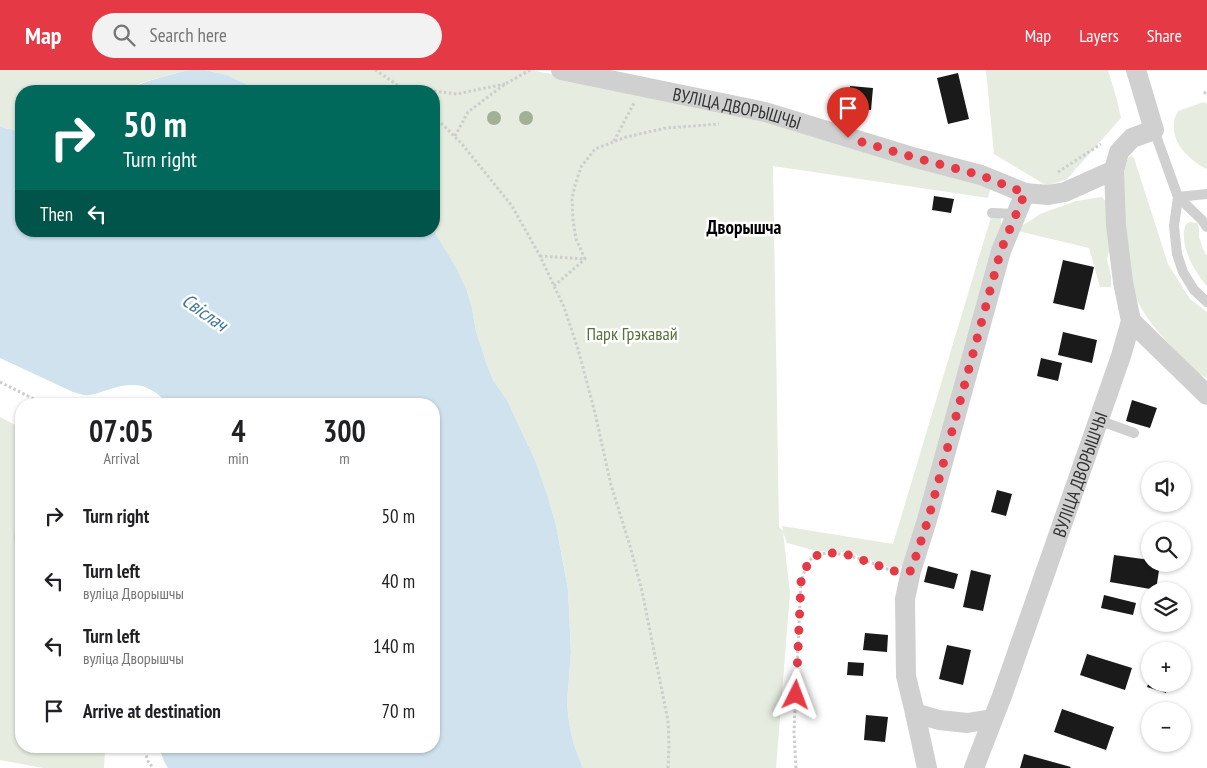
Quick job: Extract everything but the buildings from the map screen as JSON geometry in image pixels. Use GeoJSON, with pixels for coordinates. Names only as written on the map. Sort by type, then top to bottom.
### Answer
{"type":"FeatureCollection","features":[{"type":"Feature","properties":{"kind":"street","name":"ВУЛІЦА ДВОРЫШЧЫ"},"geometry":{"type":"LineString","coordinates":[[561,70],[765,112],[916,158],[980,175],[1025,193],[1048,195],[1065,192],[1114,170]]}},
{"type":"Feature","properties":{"kind":"street"},"geometry":{"type":"LineString","coordinates":[[1136,70],[1154,130]]}},
{"type":"Feature","properties":{"kind":"street","name":"ВУЛІЦА ДВОРЫШЧЫ"},"geometry":{"type":"LineString","coordinates":[[974,768],[1023,636],[1131,321],[1123,282],[1116,225],[1114,170],[1118,152],[1132,138],[1154,130]]}},
{"type":"Feature","properties":{"kind":"street"},"geometry":{"type":"LineString","coordinates":[[927,768],[906,676],[905,599],[911,571],[928,520],[1001,250],[1025,193]]}},
{"type":"Feature","properties":{"kind":"street"},"geometry":{"type":"LineString","coordinates":[[1131,321],[1207,396]]}},
{"type":"Feature","properties":{"kind":"street"},"geometry":{"type":"LineString","coordinates":[[915,713],[939,720],[967,723],[992,719]]}},
{"type":"Feature","properties":{"kind":"lane"},"geometry":{"type":"LineString","coordinates":[[1154,130],[1178,197],[1207,227]]}},
{"type":"Feature","properties":{"kind":"lane"},"geometry":{"type":"LineString","coordinates":[[1178,197],[1207,194]]}},
{"type":"Feature","properties":{"kind":"lane"},"geometry":{"type":"LineString","coordinates":[[1178,197],[1174,226],[1177,254],[1183,272],[1194,290],[1207,302]]}},
{"type":"Feature","properties":{"kind":"lane"},"geometry":{"type":"LineString","coordinates":[[992,213],[1016,214]]}},
{"type":"Feature","properties":{"kind":"lane"},"geometry":{"type":"LineString","coordinates":[[1098,420],[1134,433]]}},
{"type":"Feature","properties":{"kind":"path"},"geometry":{"type":"LineString","coordinates":[[375,70],[397,85]]}},
{"type":"Feature","properties":{"kind":"path"},"geometry":{"type":"LineString","coordinates":[[455,136],[468,112],[505,84],[530,70]]}},
{"type":"Feature","properties":{"kind":"path"},"geometry":{"type":"LineString","coordinates":[[440,92],[457,94],[505,84]]}},
{"type":"Feature","properties":{"kind":"path"},"geometry":{"type":"LineString","coordinates":[[614,141],[642,87]]}},
{"type":"Feature","properties":{"kind":"path"},"geometry":{"type":"LineString","coordinates":[[440,122],[455,136],[512,206],[540,256],[564,307],[578,349],[611,485],[642,591],[668,721],[668,768]]}},
{"type":"Feature","properties":{"kind":"path"},"geometry":{"type":"LineString","coordinates":[[585,259],[576,239],[572,199],[581,167],[595,149],[626,136],[666,128],[721,124]]}},
{"type":"Feature","properties":{"kind":"path"},"geometry":{"type":"LineString","coordinates":[[1058,172],[1106,141]]}},
{"type":"Feature","properties":{"kind":"path"},"geometry":{"type":"LineString","coordinates":[[540,256],[585,259]]}},
{"type":"Feature","properties":{"kind":"path"},"geometry":{"type":"LineString","coordinates":[[554,286],[585,259]]}},
{"type":"Feature","properties":{"kind":"path"},"geometry":{"type":"LineString","coordinates":[[0,382],[32,398]]}},
{"type":"Feature","properties":{"kind":"path"},"geometry":{"type":"LineString","coordinates":[[796,768],[794,732],[801,582],[809,560],[823,552],[848,555],[897,572],[911,571]]}},
{"type":"Feature","properties":{"kind":"path"},"geometry":{"type":"LineString","coordinates":[[145,753],[153,768]]}},
{"type":"Feature","properties":{"kind":"green space"},"geometry":{"type":"Polygon","coordinates":[[[0,70],[189,70],[136,85],[15,85],[15,130],[0,126],[0,70]]]}},
{"type":"Feature","properties":{"kind":"green space","name":"Парк Грэкавай"},"geometry":{"type":"Polygon","coordinates":[[[205,70],[531,70],[764,116],[991,186],[988,198],[773,166],[779,527],[783,531],[782,526],[893,544],[991,217],[1001,217],[1001,230],[907,562],[897,570],[851,553],[817,551],[787,543],[783,532],[790,593],[776,768],[583,768],[573,742],[569,722],[567,703],[571,652],[568,588],[556,525],[535,460],[507,400],[493,380],[487,365],[476,331],[466,288],[438,237],[440,237],[440,85],[248,85],[227,75],[205,70]]]}},
{"type":"Feature","properties":{"kind":"green space"},"geometry":{"type":"Polygon","coordinates":[[[986,70],[1108,70],[1121,118],[1067,179],[1047,186],[994,154],[986,70]]]}},
{"type":"Feature","properties":{"kind":"green space"},"geometry":{"type":"Polygon","coordinates":[[[1204,102],[1207,104],[1207,169],[1188,156],[1179,144],[1174,130],[1174,121],[1178,111],[1204,102]]]}},
{"type":"Feature","properties":{"kind":"green space"},"geometry":{"type":"Polygon","coordinates":[[[1131,155],[1134,158],[1168,264],[1190,299],[1207,312],[1207,378],[1199,374],[1151,323],[1135,295],[1129,266],[1122,178],[1123,169],[1131,155]]]}},
{"type":"Feature","properties":{"kind":"green space"},"geometry":{"type":"Polygon","coordinates":[[[1102,197],[1110,207],[1112,240],[1107,259],[1111,276],[1111,287],[1100,287],[1089,248],[1018,231],[1021,226],[1040,214],[1076,201],[1102,197]]]}},
{"type":"Feature","properties":{"kind":"green space"},"geometry":{"type":"Polygon","coordinates":[[[1190,222],[1197,223],[1199,237],[1207,256],[1207,286],[1197,273],[1186,248],[1184,232],[1186,224],[1190,222]]]}},
{"type":"Feature","properties":{"kind":"green space"},"geometry":{"type":"Polygon","coordinates":[[[0,417],[15,425],[15,753],[105,753],[104,768],[43,768],[0,760],[0,417]]]}},
{"type":"Feature","properties":{"kind":"water"},"geometry":{"type":"Polygon","coordinates":[[[189,70],[205,70],[227,75],[248,85],[138,85],[189,70]]]}},
{"type":"Feature","properties":{"kind":"water","name":"Свіслач"},"geometry":{"type":"Polygon","coordinates":[[[0,126],[15,130],[15,237],[438,237],[466,288],[476,331],[487,365],[493,380],[507,400],[535,460],[556,525],[568,589],[571,652],[567,703],[569,722],[573,742],[583,768],[168,768],[161,753],[440,753],[440,398],[162,398],[148,388],[133,385],[125,385],[96,394],[84,395],[73,392],[0,358],[0,126]]]}},
{"type":"Feature","properties":{"kind":"district","name":"Дворышча"},"geometry":{"type":"Point","coordinates":[744,227]}},
{"type":"Feature","properties":{"kind":"route"},"geometry":{"type":"LineString","coordinates":[[796,695],[801,582],[809,560],[823,552],[848,555],[897,572],[911,571],[928,520],[1001,250],[1025,193],[980,175],[848,138]]}}]}
